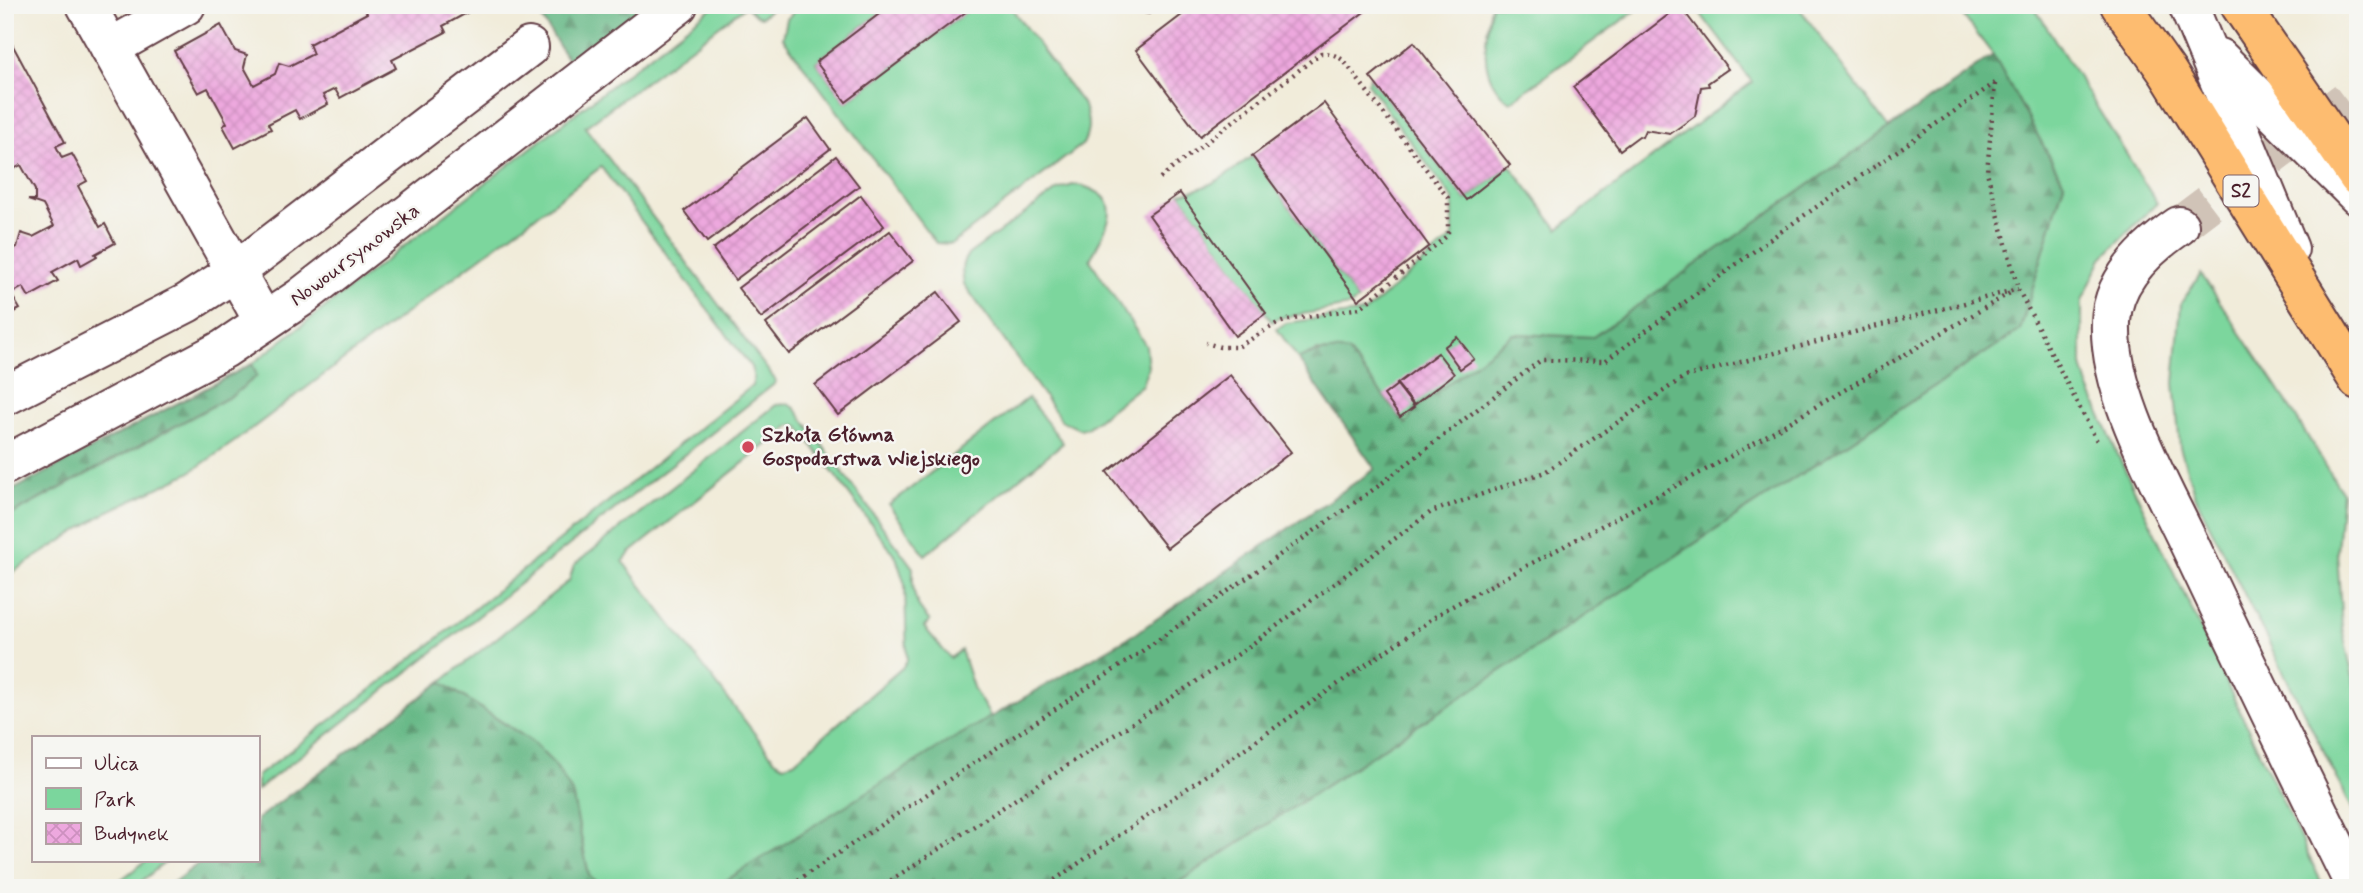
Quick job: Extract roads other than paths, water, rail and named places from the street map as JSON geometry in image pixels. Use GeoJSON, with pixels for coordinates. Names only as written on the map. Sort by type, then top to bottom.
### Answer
{"type":"FeatureCollection","features":[{"type":"Feature","properties":{"kind":"highway","name":"S2"},"geometry":{"type":"LineString","coordinates":[[2119,5],[2168,73],[2358,380]]}},
{"type":"Feature","properties":{"kind":"highway"},"geometry":{"type":"LineString","coordinates":[[2241,5],[2358,177]]}},
{"type":"Feature","properties":{"kind":"street"},"geometry":{"type":"LineString","coordinates":[[86,5],[264,322]]}},
{"type":"Feature","properties":{"kind":"street"},"geometry":{"type":"LineString","coordinates":[[110,48],[186,5]]}},
{"type":"Feature","properties":{"kind":"street","name":"Nowoursynowska"},"geometry":{"type":"LineString","coordinates":[[5,465],[224,349],[300,298],[678,5]]}},
{"type":"Feature","properties":{"kind":"street"},"geometry":{"type":"LineString","coordinates":[[2164,5],[2358,196]]}},
{"type":"Feature","properties":{"kind":"street"},"geometry":{"type":"LineString","coordinates":[[2188,5],[2312,305]]}},
{"type":"Feature","properties":{"kind":"street"},"geometry":{"type":"LineString","coordinates":[[5,397],[187,303],[235,272],[529,47]]}},
{"type":"Feature","properties":{"kind":"street"},"geometry":{"type":"LineString","coordinates":[[2179,226],[2153,244],[2127,274],[2110,319],[2111,354],[2134,427],[2356,888]]}},
{"type":"Feature","properties":{"kind":"tunnel"},"geometry":{"type":"LineString","coordinates":[[2179,226],[2358,91]]}},
{"type":"Feature","properties":{"kind":"place","name":"Szkoła Główna Gospodarstwa Wiejskiego"},"geometry":{"type":"Point","coordinates":[748,447]}}]}
